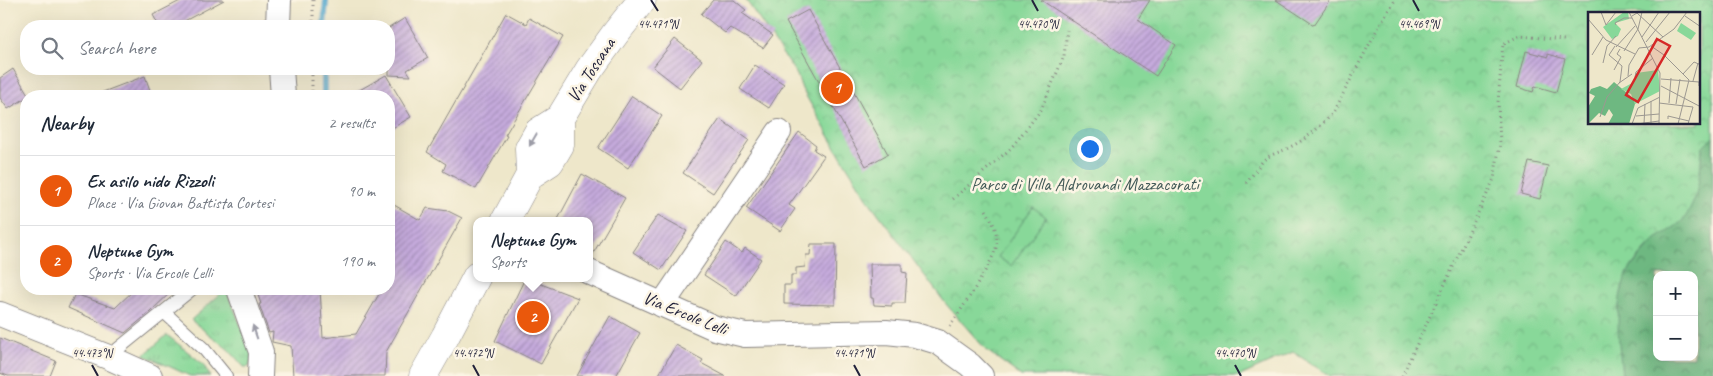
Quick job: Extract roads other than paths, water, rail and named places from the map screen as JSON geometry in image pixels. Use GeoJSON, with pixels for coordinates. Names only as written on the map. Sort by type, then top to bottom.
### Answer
{"type":"FeatureCollection","features":[{"type":"Feature","properties":{"kind":"main road","name":"Via Toscana"},"geometry":{"type":"LineString","coordinates":[[507,217],[530,175],[529,148],[538,132],[560,118],[594,63],[642,0]]}},
{"type":"Feature","properties":{"kind":"main road"},"geometry":{"type":"LineString","coordinates":[[423,376],[446,337],[474,282]]}},
{"type":"Feature","properties":{"kind":"street"},"geometry":{"type":"LineString","coordinates":[[278,20],[279,0]]}},
{"type":"Feature","properties":{"kind":"street"},"geometry":{"type":"LineString","coordinates":[[281,75],[283,90]]}},
{"type":"Feature","properties":{"kind":"street"},"geometry":{"type":"LineString","coordinates":[[662,305],[779,132]]}},
{"type":"Feature","properties":{"kind":"street","name":"Via Ercole Lelli"},"geometry":{"type":"LineString","coordinates":[[593,274],[715,328],[745,335],[886,332],[915,335],[938,342],[970,365],[981,376]]}},
{"type":"Feature","properties":{"kind":"street"},"geometry":{"type":"LineString","coordinates":[[241,295],[261,352],[260,376]]}},
{"type":"Feature","properties":{"kind":"street"},"geometry":{"type":"LineString","coordinates":[[0,314],[108,357],[150,376]]}},
{"type":"Feature","properties":{"kind":"lane"},"geometry":{"type":"LineString","coordinates":[[108,357],[185,295]]}},
{"type":"Feature","properties":{"kind":"lane"},"geometry":{"type":"LineString","coordinates":[[164,312],[204,349],[226,376]]}},
{"type":"Feature","properties":{"kind":"waterway"},"geometry":{"type":"LineString","coordinates":[[324,20],[326,0]]}},
{"type":"Feature","properties":{"kind":"waterway"},"geometry":{"type":"LineString","coordinates":[[324,75],[324,90]]}},
{"type":"Feature","properties":{"kind":"place","name":"Ex asilo nido Rizzoli"},"geometry":{"type":"Point","coordinates":[837,88]}},
{"type":"Feature","properties":{"kind":"place","name":"Neptune Gym"},"geometry":{"type":"Point","coordinates":[533,317]}},
{"type":"Feature","properties":{"kind":"park label","name":"Parco di Villa Aldrovandi Mazzacorati"},"geometry":{"type":"Point","coordinates":[1085,184]}}]}
